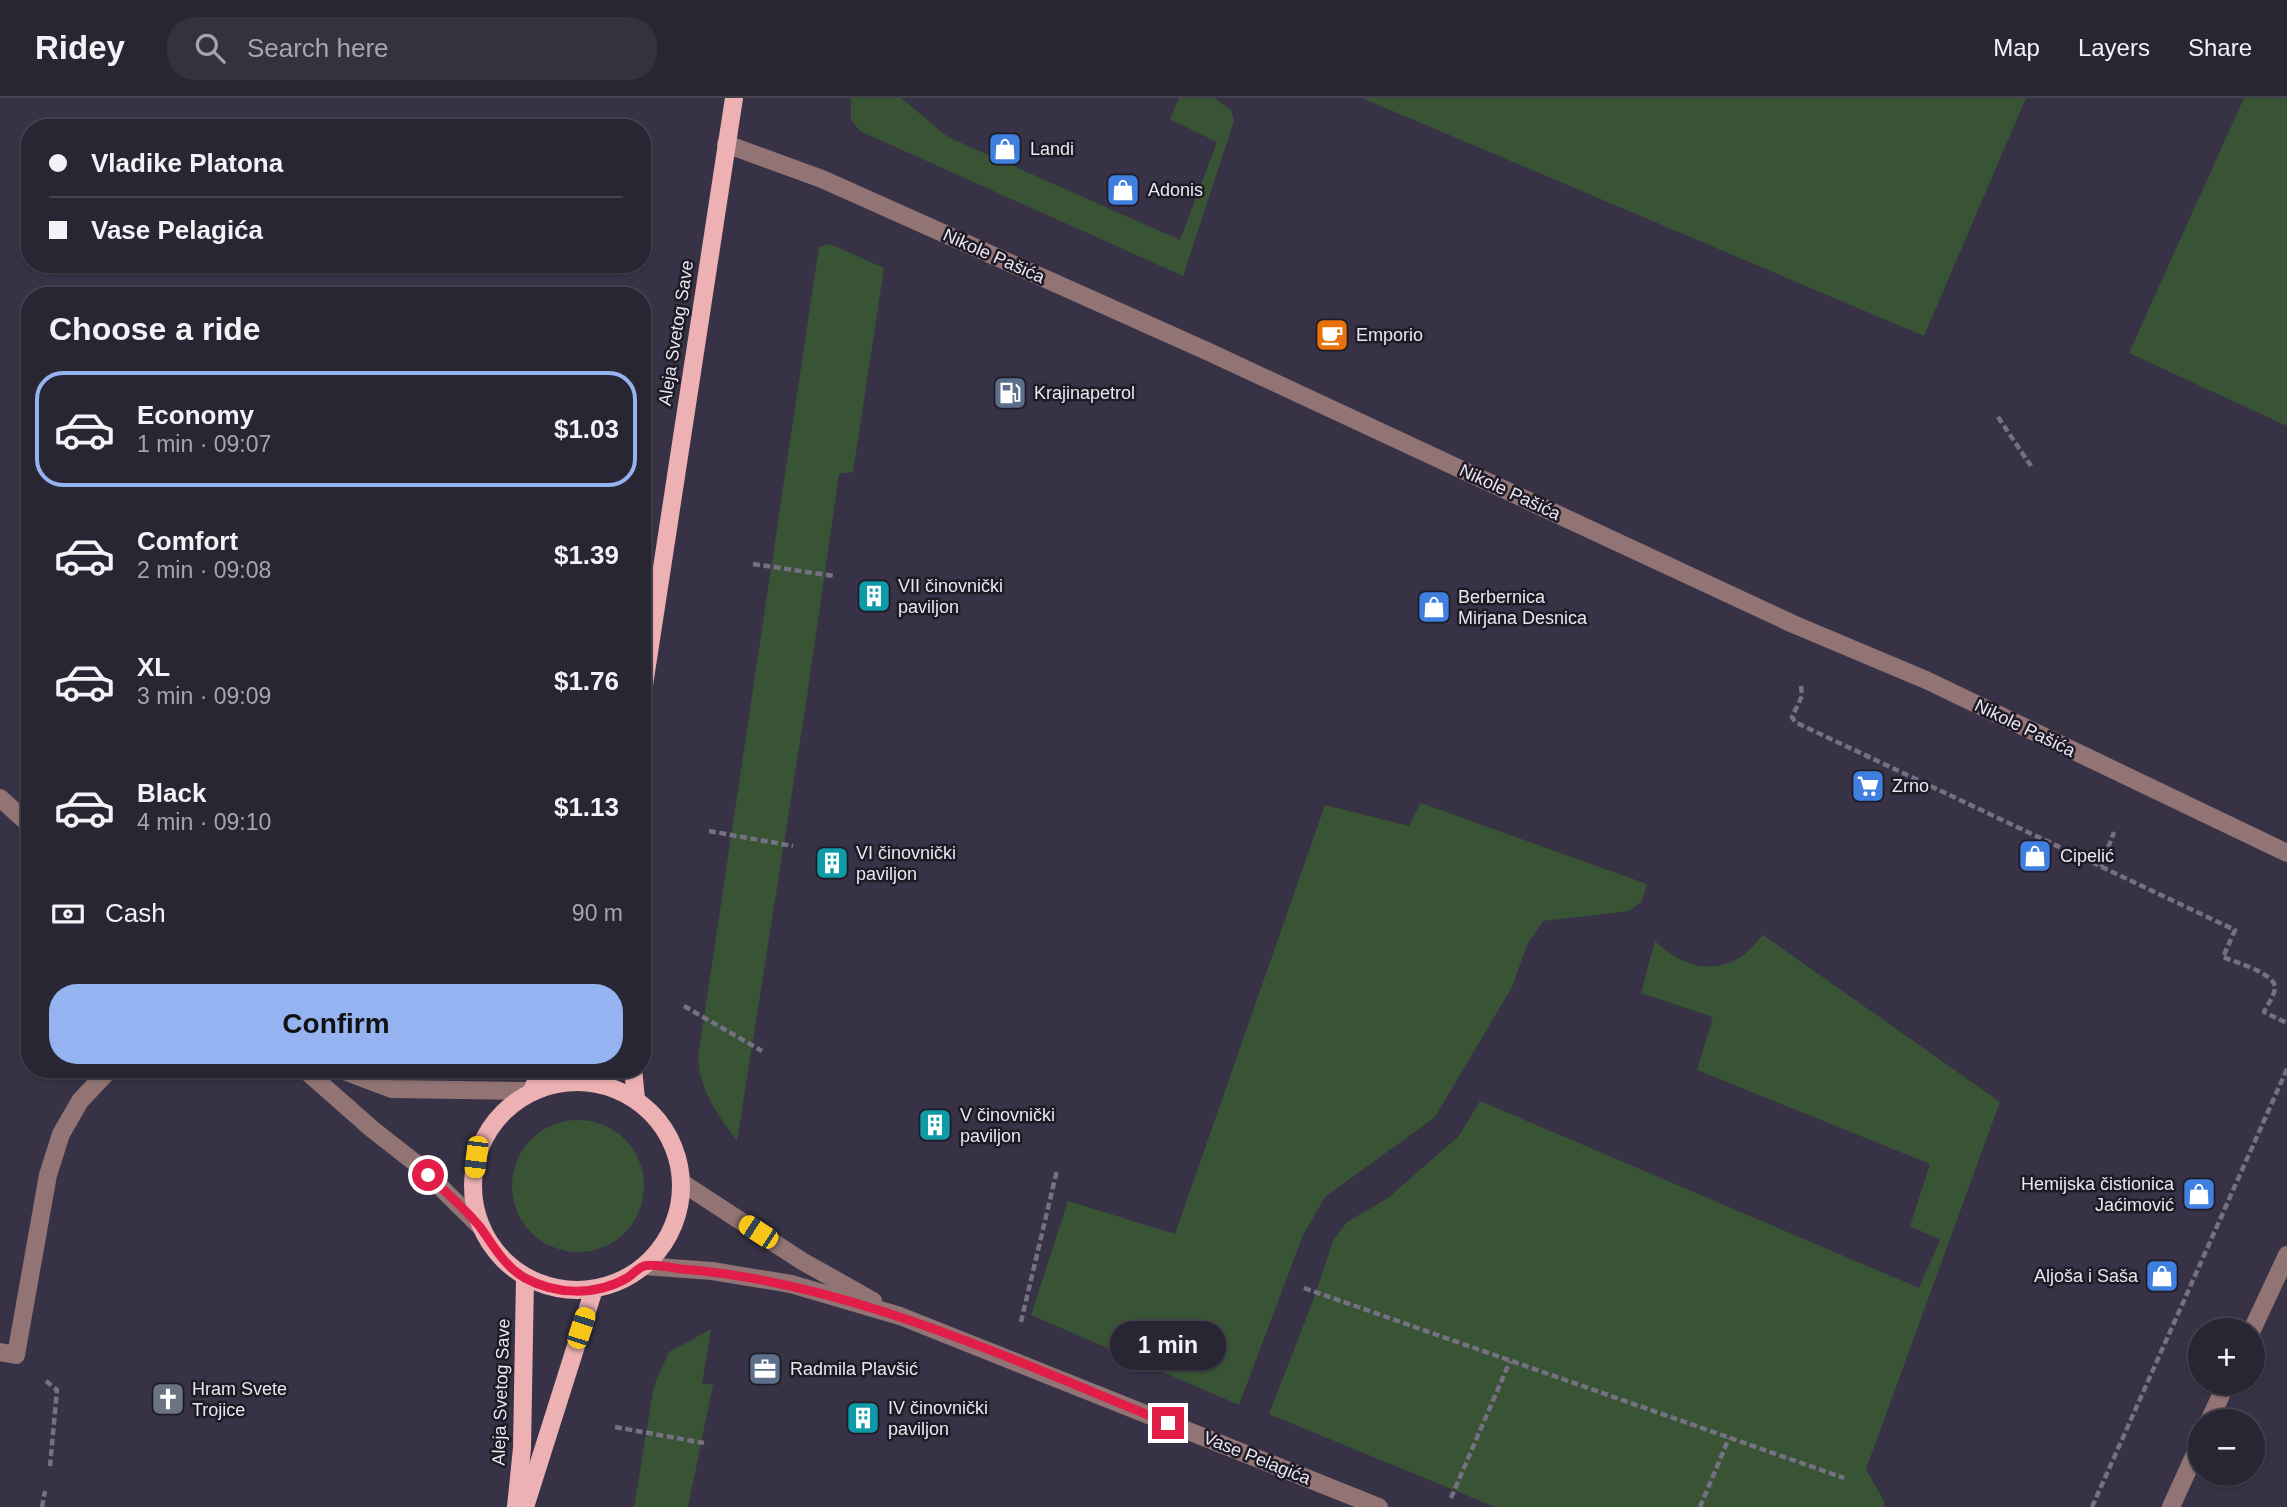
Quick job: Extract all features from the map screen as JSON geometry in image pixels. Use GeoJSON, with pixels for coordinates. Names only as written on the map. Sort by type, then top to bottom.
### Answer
{"type":"FeatureCollection","features":[{"type":"Feature","properties":{"kind":"main road","name":"Aleja Svetog Save"},"geometry":{"type":"LineString","coordinates":[[651,639],[734,98]]}},
{"type":"Feature","properties":{"kind":"main road"},"geometry":{"type":"LineString","coordinates":[[532,1091],[537,1078]]}},
{"type":"Feature","properties":{"kind":"main road"},"geometry":{"type":"LineString","coordinates":[[634,1078],[636,1099]]}},
{"type":"Feature","properties":{"kind":"main road"},"geometry":{"type":"LineString","coordinates":[[561,1082],[592,1082],[615,1088],[636,1099],[654,1116],[668,1135],[677,1158],[681,1182],[679,1207],[672,1233],[645,1266],[626,1279],[594,1289],[561,1291],[525,1278],[498,1256],[480,1227],[471,1192],[476,1157],[488,1130],[507,1107],[532,1091],[561,1082]]}},
{"type":"Feature","properties":{"kind":"main road","name":"Aleja Svetog Save"},"geometry":{"type":"LineString","coordinates":[[516,1507],[522,1448],[525,1278]]}},
{"type":"Feature","properties":{"kind":"main road","name":"Aleja Svetog Save"},"geometry":{"type":"LineString","coordinates":[[525,1507],[594,1289]]}},
{"type":"Feature","properties":{"kind":"street","name":"Nikole Pašića"},"geometry":{"type":"LineString","coordinates":[[726,144],[829,182],[1209,352],[1793,624],[1926,680],[2287,853]]}},
{"type":"Feature","properties":{"kind":"street"},"geometry":{"type":"LineString","coordinates":[[0,798],[21,817]]}},
{"type":"Feature","properties":{"kind":"street"},"geometry":{"type":"LineString","coordinates":[[8,1353],[48,1175],[61,1134],[80,1101],[102,1078]]}},
{"type":"Feature","properties":{"kind":"street"},"geometry":{"type":"LineString","coordinates":[[314,1078],[372,1129],[418,1164],[480,1227]]}},
{"type":"Feature","properties":{"kind":"street"},"geometry":{"type":"LineString","coordinates":[[363,1078],[392,1089],[532,1091]]}},
{"type":"Feature","properties":{"kind":"street","name":"Vase Pelagića"},"geometry":{"type":"LineString","coordinates":[[681,1182],[802,1261],[901,1316]]}},
{"type":"Feature","properties":{"kind":"street"},"geometry":{"type":"LineString","coordinates":[[2258,1318],[2287,1255]]}},
{"type":"Feature","properties":{"kind":"street","name":"Vase Pelagića"},"geometry":{"type":"LineString","coordinates":[[645,1266],[712,1271],[791,1284],[901,1316],[1379,1507]]}},
{"type":"Feature","properties":{"kind":"street"},"geometry":{"type":"LineString","coordinates":[[2171,1507],[2188,1469]]}},
{"type":"Feature","properties":{"kind":"path"},"geometry":{"type":"LineString","coordinates":[[1998,417],[2031,466]]}},
{"type":"Feature","properties":{"kind":"path"},"geometry":{"type":"LineString","coordinates":[[753,564],[834,576]]}},
{"type":"Feature","properties":{"kind":"path"},"geometry":{"type":"LineString","coordinates":[[1801,686],[1801,695],[1792,717],[1796,722],[2235,930],[2222,957],[2272,979],[2274,992],[2264,1013],[2287,1023]]}},
{"type":"Feature","properties":{"kind":"path"},"geometry":{"type":"LineString","coordinates":[[709,831],[793,846]]}},
{"type":"Feature","properties":{"kind":"path"},"geometry":{"type":"LineString","coordinates":[[2101,867],[2114,832]]}},
{"type":"Feature","properties":{"kind":"path"},"geometry":{"type":"LineString","coordinates":[[684,1006],[762,1051]]}},
{"type":"Feature","properties":{"kind":"path"},"geometry":{"type":"LineString","coordinates":[[2092,1507],[2287,1069]]}},
{"type":"Feature","properties":{"kind":"path"},"geometry":{"type":"LineString","coordinates":[[1021,1323],[1057,1170]]}},
{"type":"Feature","properties":{"kind":"path"},"geometry":{"type":"LineString","coordinates":[[1304,1288],[1844,1478]]}},
{"type":"Feature","properties":{"kind":"path"},"geometry":{"type":"LineString","coordinates":[[8,1353],[57,1390],[50,1466]]}},
{"type":"Feature","properties":{"kind":"path"},"geometry":{"type":"LineString","coordinates":[[1451,1498],[1510,1360]]}},
{"type":"Feature","properties":{"kind":"path"},"geometry":{"type":"LineString","coordinates":[[615,1427],[704,1443]]}},
{"type":"Feature","properties":{"kind":"path"},"geometry":{"type":"LineString","coordinates":[[1700,1507],[1729,1438]]}},
{"type":"Feature","properties":{"kind":"path"},"geometry":{"type":"LineString","coordinates":[[41,1507],[45,1491]]}},
{"type":"Feature","properties":{"kind":"green space"},"geometry":{"type":"Polygon","coordinates":[[[851,98],[901,98],[948,137],[1180,240],[1217,142],[1170,119],[1179,98],[1214,98],[1231,110],[1234,121],[1183,276],[860,131],[851,120],[851,98]]]}},
{"type":"Feature","properties":{"kind":"green space"},"geometry":{"type":"Polygon","coordinates":[[[1362,98],[2026,98],[1924,336],[1362,98]]]}},
{"type":"Feature","properties":{"kind":"green space"},"geometry":{"type":"Polygon","coordinates":[[[2244,98],[2287,98],[2287,426],[2129,353],[2244,98]]]}},
{"type":"Feature","properties":{"kind":"green space"},"geometry":{"type":"Polygon","coordinates":[[[830,244],[884,268],[853,472],[839,474],[737,1141],[706,1092],[698,1058],[819,247],[830,244]]]}},
{"type":"Feature","properties":{"kind":"green space"},"geometry":{"type":"Polygon","coordinates":[[[1421,803],[1647,884],[1642,901],[1629,911],[1543,921],[1527,945],[1512,987],[1435,1117],[1325,1197],[1303,1235],[1239,1405],[1031,1315],[1068,1201],[1175,1234],[1325,805],[1409,826],[1421,803]]]}},
{"type":"Feature","properties":{"kind":"green space"},"geometry":{"type":"Polygon","coordinates":[[[1763,935],[2000,1102],[1866,1469],[1885,1503],[1883,1507],[1495,1507],[1269,1414],[1333,1241],[1347,1222],[1388,1198],[1459,1136],[1480,1101],[1919,1288],[1940,1240],[1910,1226],[1930,1164],[1697,1070],[1713,1017],[1641,993],[1655,941],[1684,961],[1694,965],[1715,966],[1738,959],[1763,935]]]}},
{"type":"Feature","properties":{"kind":"green space"},"geometry":{"type":"Polygon","coordinates":[[[578,1120],[603,1125],[625,1139],[639,1161],[644,1186],[639,1211],[625,1233],[603,1247],[578,1252],[553,1247],[531,1233],[517,1211],[512,1186],[517,1161],[531,1139],[553,1125],[578,1120]]]}},
{"type":"Feature","properties":{"kind":"green space"},"geometry":{"type":"Polygon","coordinates":[[[711,1329],[702,1384],[713,1384],[688,1507],[634,1507],[654,1386],[669,1352],[711,1329]]]}},
{"type":"Feature","properties":{"kind":"place","name":"Landi"},"geometry":{"type":"Point","coordinates":[1005,149]}},
{"type":"Feature","properties":{"kind":"place","name":"Adonis"},"geometry":{"type":"Point","coordinates":[1123,190]}},
{"type":"Feature","properties":{"kind":"place","name":"Emporio"},"geometry":{"type":"Point","coordinates":[1332,335]}},
{"type":"Feature","properties":{"kind":"place","name":"Krajinapetrol"},"geometry":{"type":"Point","coordinates":[1010,393]}},
{"type":"Feature","properties":{"kind":"place","name":"VII činovnički paviljon"},"geometry":{"type":"Point","coordinates":[874,596]}},
{"type":"Feature","properties":{"kind":"place","name":"Berbernica Mirjana Desnica"},"geometry":{"type":"Point","coordinates":[1434,607]}},
{"type":"Feature","properties":{"kind":"place","name":"Zrno"},"geometry":{"type":"Point","coordinates":[1868,786]}},
{"type":"Feature","properties":{"kind":"place","name":"Cipelić"},"geometry":{"type":"Point","coordinates":[2035,856]}},
{"type":"Feature","properties":{"kind":"place","name":"VI činovnički paviljon"},"geometry":{"type":"Point","coordinates":[832,863]}},
{"type":"Feature","properties":{"kind":"place","name":"V činovnički paviljon"},"geometry":{"type":"Point","coordinates":[935,1125]}},
{"type":"Feature","properties":{"kind":"place","name":"Hemijska čistionica Jaćimović"},"geometry":{"type":"Point","coordinates":[2199,1194]}},
{"type":"Feature","properties":{"kind":"place","name":"Aljoša i Saša"},"geometry":{"type":"Point","coordinates":[2162,1276]}},
{"type":"Feature","properties":{"kind":"place","name":"Radmila Plavšić"},"geometry":{"type":"Point","coordinates":[765,1369]}},
{"type":"Feature","properties":{"kind":"place","name":"Hram Svete Trojice"},"geometry":{"type":"Point","coordinates":[168,1399]}},
{"type":"Feature","properties":{"kind":"place","name":"IV činovnički paviljon"},"geometry":{"type":"Point","coordinates":[863,1418]}},
{"type":"Feature","properties":{"kind":"route"},"geometry":{"type":"LineString","coordinates":[[428,1175],[480,1227],[498,1256],[525,1278],[561,1291],[582,1292],[604,1287],[626,1279],[645,1266],[712,1271],[791,1284],[901,1316],[1168,1423]]}}]}
